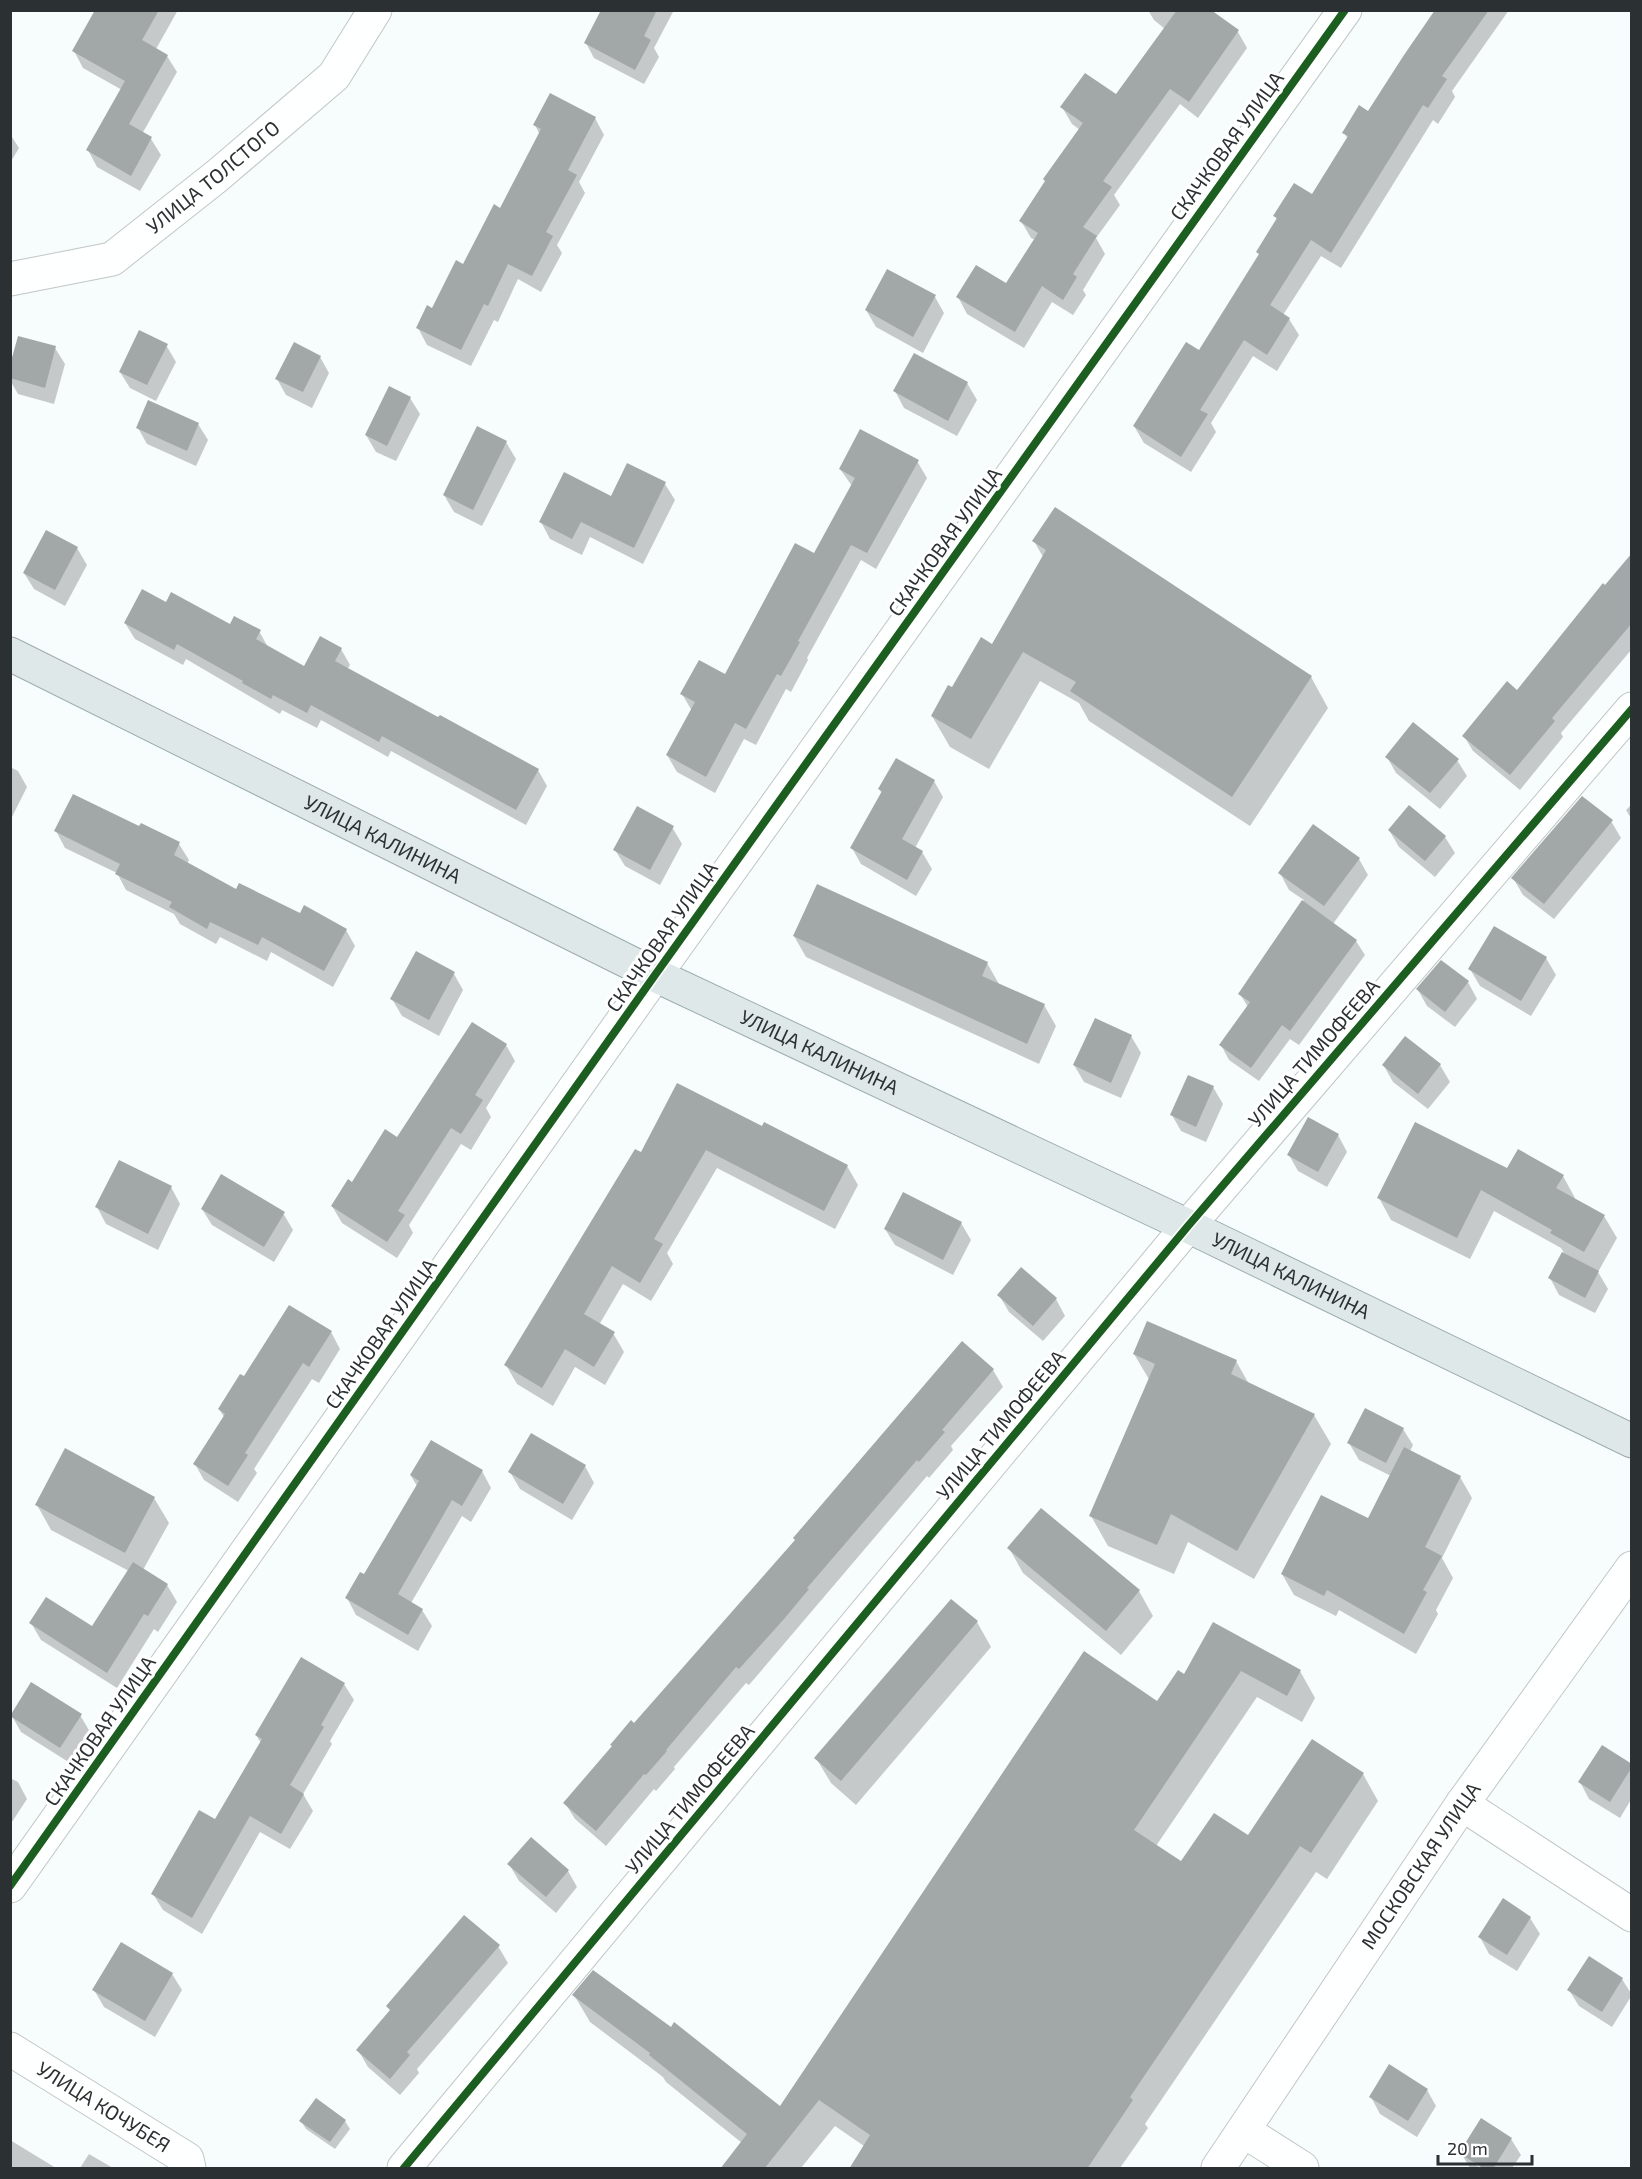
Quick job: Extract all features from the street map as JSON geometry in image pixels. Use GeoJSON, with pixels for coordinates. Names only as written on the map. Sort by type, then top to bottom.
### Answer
{"type":"FeatureCollection","features":[{"type":"Feature","properties":{"kind":"main road","name":"УЛИЦА КАЛИНИНА"},"geometry":{"type":"LineString","coordinates":[[10,654],[655,975],[1188,1226],[1632,1441]]}},
{"type":"Feature","properties":{"kind":"street","name":"УЛИЦА ТОЛСТОГО"},"geometry":{"type":"LineString","coordinates":[[10,279],[112,259],[217,176],[334,76],[375,10]]}},
{"type":"Feature","properties":{"kind":"street","name":"СКАЧКОВАЯ УЛИЦА"},"geometry":{"type":"LineString","coordinates":[[10,1886],[655,975],[1345,10]]}},
{"type":"Feature","properties":{"kind":"street","name":"УЛИЦА ТИМОФЕЕВА"},"geometry":{"type":"LineString","coordinates":[[404,2169],[1188,1226],[1632,710]]}},
{"type":"Feature","properties":{"kind":"street","name":"МОСКОВСКАЯ УЛИЦА"},"geometry":{"type":"LineString","coordinates":[[1218,2169],[1462,1803],[1632,1568]]}},
{"type":"Feature","properties":{"kind":"street"},"geometry":{"type":"LineString","coordinates":[[1462,1803],[1632,1915]]}},
{"type":"Feature","properties":{"kind":"street","name":"УЛИЦА КОЧУБЕЯ"},"geometry":{"type":"LineString","coordinates":[[10,2049],[187,2159],[189,2169]]}},
{"type":"Feature","properties":{"kind":"street"},"geometry":{"type":"LineString","coordinates":[[1244,2131],[1302,2169]]}},
{"type":"Feature","properties":{"kind":"building"},"geometry":{"type":"Polygon","coordinates":[[[95,10],[159,10],[142,40],[168,55],[129,124],[152,137],[131,176],[86,150],[125,81],[72,51],[95,10]]]}},
{"type":"Feature","properties":{"kind":"building"},"geometry":{"type":"Polygon","coordinates":[[[601,10],[657,10],[644,36],[651,40],[635,70],[584,43],[601,10]]]}},
{"type":"Feature","properties":{"kind":"building"},"geometry":{"type":"Polygon","coordinates":[[[1177,10],[1211,10],[1239,30],[1189,102],[1170,89],[1103,181],[1112,187],[1083,227],[1097,236],[1073,274],[1077,277],[1063,300],[1042,286],[1015,332],[956,297],[976,265],[1006,283],[1038,233],[1019,221],[1045,181],[1043,179],[1083,123],[1060,107],[1085,73],[1116,94],[1177,10]]]}},
{"type":"Feature","properties":{"kind":"building"},"geometry":{"type":"Polygon","coordinates":[[[1435,10],[1489,10],[1442,76],[1447,79],[1428,108],[1423,105],[1331,253],[1311,240],[1270,305],[1290,318],[1267,355],[1244,340],[1200,410],[1208,414],[1181,457],[1133,426],[1186,342],[1199,350],[1259,254],[1256,252],[1277,218],[1273,216],[1294,183],[1312,194],[1348,136],[1342,133],[1359,105],[1368,111],[1435,10]]]}},
{"type":"Feature","properties":{"kind":"building"},"geometry":{"type":"Polygon","coordinates":[[[550,93],[596,117],[568,170],[577,175],[546,232],[553,236],[532,276],[508,264],[488,306],[484,304],[461,350],[416,328],[427,305],[432,308],[456,260],[463,264],[494,204],[500,208],[541,129],[533,125],[550,93]]]}},
{"type":"Feature","properties":{"kind":"building"},"geometry":{"type":"Polygon","coordinates":[[[887,269],[936,295],[913,337],[865,310],[887,269]]]}},
{"type":"Feature","properties":{"kind":"building"},"geometry":{"type":"Polygon","coordinates":[[[139,330],[168,344],[147,385],[119,372],[139,330]]]}},
{"type":"Feature","properties":{"kind":"building"},"geometry":{"type":"Polygon","coordinates":[[[18,336],[56,346],[45,388],[10,378],[10,365],[18,336]]]}},
{"type":"Feature","properties":{"kind":"building"},"geometry":{"type":"Polygon","coordinates":[[[294,342],[321,356],[303,392],[275,379],[294,342]]]}},
{"type":"Feature","properties":{"kind":"building"},"geometry":{"type":"Polygon","coordinates":[[[914,353],[968,382],[948,421],[893,391],[914,353]]]}},
{"type":"Feature","properties":{"kind":"building"},"geometry":{"type":"Polygon","coordinates":[[[389,386],[411,397],[387,446],[365,435],[389,386]]]}},
{"type":"Feature","properties":{"kind":"building"},"geometry":{"type":"Polygon","coordinates":[[[148,400],[199,423],[187,451],[136,428],[148,400]]]}},
{"type":"Feature","properties":{"kind":"building"},"geometry":{"type":"Polygon","coordinates":[[[477,426],[507,441],[473,510],[443,495],[477,426]]]}},
{"type":"Feature","properties":{"kind":"building"},"geometry":{"type":"Polygon","coordinates":[[[860,429],[919,460],[867,553],[851,545],[781,676],[777,674],[746,729],[735,723],[706,777],[666,755],[695,702],[680,694],[699,660],[725,674],[795,543],[814,553],[855,478],[839,469],[860,429]]]}},
{"type":"Feature","properties":{"kind":"building"},"geometry":{"type":"Polygon","coordinates":[[[627,463],[666,482],[634,548],[581,522],[572,539],[539,522],[564,472],[611,496],[627,463]]]}},
{"type":"Feature","properties":{"kind":"building"},"geometry":{"type":"Polygon","coordinates":[[[1055,507],[1312,676],[1232,797],[1070,691],[1076,682],[1023,652],[971,739],[931,716],[948,685],[952,687],[981,637],[992,644],[1046,550],[1032,541],[1055,507]]]}},
{"type":"Feature","properties":{"kind":"building"},"geometry":{"type":"Polygon","coordinates":[[[46,530],[78,547],[55,590],[23,573],[46,530]]]}},
{"type":"Feature","properties":{"kind":"building"},"geometry":{"type":"Polygon","coordinates":[[[1632,553],[1632,623],[1552,718],[1555,721],[1510,775],[1462,736],[1507,681],[1517,690],[1603,583],[1605,585],[1632,553]]]}},
{"type":"Feature","properties":{"kind":"building"},"geometry":{"type":"Polygon","coordinates":[[[142,589],[166,602],[171,592],[230,624],[234,616],[261,630],[256,639],[304,666],[320,636],[342,648],[335,661],[539,769],[516,810],[382,736],[379,742],[311,705],[307,713],[273,695],[271,699],[177,644],[174,650],[124,623],[142,589]]]}},
{"type":"Feature","properties":{"kind":"building"},"geometry":{"type":"Polygon","coordinates":[[[1413,722],[1459,759],[1430,793],[1385,757],[1413,722]]]}},
{"type":"Feature","properties":{"kind":"building"},"geometry":{"type":"Polygon","coordinates":[[[896,758],[935,780],[902,839],[923,851],[907,880],[850,848],[882,791],[878,789],[896,758]]]}},
{"type":"Feature","properties":{"kind":"building"},"geometry":{"type":"Polygon","coordinates":[[[73,794],[139,826],[141,823],[180,842],[174,855],[236,889],[239,883],[300,913],[304,905],[347,929],[324,971],[262,937],[258,945],[210,922],[207,929],[169,907],[172,902],[115,874],[120,864],[54,831],[73,794]]]}},
{"type":"Feature","properties":{"kind":"building"},"geometry":{"type":"Polygon","coordinates":[[[1582,796],[1613,820],[1544,904],[1511,878],[1582,796]]]}},
{"type":"Feature","properties":{"kind":"building"},"geometry":{"type":"Polygon","coordinates":[[[1409,805],[1446,836],[1425,861],[1388,830],[1409,805]]]}},
{"type":"Feature","properties":{"kind":"building"},"geometry":{"type":"Polygon","coordinates":[[[637,806],[674,826],[650,870],[613,850],[637,806]]]}},
{"type":"Feature","properties":{"kind":"building"},"geometry":{"type":"Polygon","coordinates":[[[1313,824],[1360,858],[1324,906],[1278,873],[1313,824]]]}},
{"type":"Feature","properties":{"kind":"building"},"geometry":{"type":"Polygon","coordinates":[[[817,884],[988,962],[982,976],[1045,1004],[1027,1044],[793,936],[817,884]]]}},
{"type":"Feature","properties":{"kind":"building"},"geometry":{"type":"Polygon","coordinates":[[[1302,900],[1357,940],[1290,1031],[1282,1025],[1251,1068],[1219,1045],[1250,1002],[1238,994],[1302,900]]]}},
{"type":"Feature","properties":{"kind":"building"},"geometry":{"type":"Polygon","coordinates":[[[1494,926],[1547,957],[1521,1001],[1468,969],[1494,926]]]}},
{"type":"Feature","properties":{"kind":"building"},"geometry":{"type":"Polygon","coordinates":[[[416,951],[455,972],[429,1020],[390,999],[416,951]]]}},
{"type":"Feature","properties":{"kind":"building"},"geometry":{"type":"Polygon","coordinates":[[[1441,960],[1469,981],[1445,1012],[1416,989],[1441,960]]]}},
{"type":"Feature","properties":{"kind":"building"},"geometry":{"type":"Polygon","coordinates":[[[1095,1018],[1132,1035],[1111,1083],[1073,1065],[1095,1018]]]}},
{"type":"Feature","properties":{"kind":"building"},"geometry":{"type":"Polygon","coordinates":[[[472,1022],[507,1044],[475,1095],[483,1100],[461,1134],[451,1128],[398,1211],[405,1215],[387,1242],[331,1206],[348,1179],[352,1182],[385,1129],[397,1137],[472,1022]]]}},
{"type":"Feature","properties":{"kind":"building"},"geometry":{"type":"Polygon","coordinates":[[[1405,1036],[1441,1064],[1418,1094],[1382,1065],[1405,1036]]]}},
{"type":"Feature","properties":{"kind":"building"},"geometry":{"type":"Polygon","coordinates":[[[1188,1075],[1214,1086],[1196,1127],[1170,1115],[1188,1075]]]}},
{"type":"Feature","properties":{"kind":"building"},"geometry":{"type":"Polygon","coordinates":[[[677,1083],[762,1126],[764,1122],[848,1165],[824,1211],[706,1150],[654,1239],[663,1244],[640,1283],[612,1266],[584,1314],[615,1332],[594,1367],[565,1349],[542,1388],[504,1365],[635,1149],[641,1152],[677,1083]]]}},
{"type":"Feature","properties":{"kind":"building"},"geometry":{"type":"Polygon","coordinates":[[[1308,1117],[1339,1134],[1318,1172],[1287,1155],[1308,1117]]]}},
{"type":"Feature","properties":{"kind":"building"},"geometry":{"type":"Polygon","coordinates":[[[1415,1122],[1507,1168],[1518,1149],[1564,1175],[1556,1188],[1605,1215],[1584,1252],[1550,1233],[1552,1230],[1481,1190],[1457,1238],[1377,1198],[1415,1122]]]}},
{"type":"Feature","properties":{"kind":"building"},"geometry":{"type":"Polygon","coordinates":[[[119,1160],[172,1186],[148,1234],[95,1207],[119,1160]]]}},
{"type":"Feature","properties":{"kind":"building"},"geometry":{"type":"Polygon","coordinates":[[[221,1174],[285,1212],[264,1247],[201,1209],[221,1174]]]}},
{"type":"Feature","properties":{"kind":"building"},"geometry":{"type":"Polygon","coordinates":[[[903,1192],[962,1222],[943,1260],[884,1229],[903,1192]]]}},
{"type":"Feature","properties":{"kind":"building"},"geometry":{"type":"Polygon","coordinates":[[[1562,1252],[1599,1271],[1585,1298],[1548,1278],[1562,1252]]]}},
{"type":"Feature","properties":{"kind":"building"},"geometry":{"type":"Polygon","coordinates":[[[1021,1267],[1057,1298],[1033,1326],[997,1295],[1021,1267]]]}},
{"type":"Feature","properties":{"kind":"building"},"geometry":{"type":"Polygon","coordinates":[[[289,1305],[332,1331],[309,1367],[303,1363],[245,1453],[248,1455],[228,1486],[193,1464],[225,1414],[218,1409],[240,1374],[244,1376],[289,1305]]]}},
{"type":"Feature","properties":{"kind":"building"},"geometry":{"type":"Polygon","coordinates":[[[1147,1321],[1237,1360],[1231,1374],[1315,1414],[1237,1551],[1171,1514],[1157,1545],[1089,1516],[1155,1364],[1133,1354],[1147,1321]]]}},
{"type":"Feature","properties":{"kind":"building"},"geometry":{"type":"Polygon","coordinates":[[[962,1341],[994,1369],[942,1430],[945,1432],[919,1462],[917,1460],[807,1588],[809,1589],[784,1619],[739,1669],[736,1667],[667,1751],[646,1775],[644,1774],[596,1831],[563,1803],[631,1720],[634,1723],[795,1540],[793,1538],[962,1341]]]}},
{"type":"Feature","properties":{"kind":"building"},"geometry":{"type":"Polygon","coordinates":[[[1365,1408],[1404,1428],[1386,1463],[1347,1443],[1365,1408]]]}},
{"type":"Feature","properties":{"kind":"building"},"geometry":{"type":"Polygon","coordinates":[[[531,1433],[586,1465],[563,1504],[508,1472],[531,1433]]]}},
{"type":"Feature","properties":{"kind":"building"},"geometry":{"type":"Polygon","coordinates":[[[431,1440],[483,1470],[462,1506],[452,1500],[398,1594],[423,1609],[408,1635],[345,1598],[360,1572],[364,1574],[419,1481],[410,1475],[431,1440]]]}},
{"type":"Feature","properties":{"kind":"building"},"geometry":{"type":"Polygon","coordinates":[[[1404,1447],[1461,1476],[1425,1547],[1442,1556],[1423,1590],[1427,1592],[1404,1634],[1327,1590],[1324,1596],[1281,1574],[1321,1495],[1368,1518],[1404,1447]]]}},
{"type":"Feature","properties":{"kind":"building"},"geometry":{"type":"Polygon","coordinates":[[[65,1448],[155,1497],[125,1553],[35,1505],[65,1448]]]}},
{"type":"Feature","properties":{"kind":"building"},"geometry":{"type":"Polygon","coordinates":[[[1041,1508],[1140,1590],[1106,1631],[1007,1548],[1041,1508]]]}},
{"type":"Feature","properties":{"kind":"building"},"geometry":{"type":"Polygon","coordinates":[[[133,1562],[168,1584],[148,1616],[144,1614],[107,1673],[29,1623],[46,1597],[92,1626],[133,1562]]]}},
{"type":"Feature","properties":{"kind":"building"},"geometry":{"type":"Polygon","coordinates":[[[951,1599],[978,1621],[841,1781],[814,1758],[951,1599]]]}},
{"type":"Feature","properties":{"kind":"building"},"geometry":{"type":"Polygon","coordinates":[[[1213,1622],[1301,1670],[1287,1696],[1241,1671],[1134,1830],[1181,1861],[1214,1813],[1248,1835],[1312,1739],[1364,1773],[1311,1853],[1300,1846],[1130,2097],[1133,2100],[1087,2169],[849,2169],[870,2135],[819,2100],[764,2169],[720,2169],[747,2134],[649,2055],[650,2053],[572,1995],[593,1970],[671,2027],[674,2022],[780,2106],[1084,1651],[1157,1701],[1178,1670],[1184,1674],[1213,1622]]]}},
{"type":"Feature","properties":{"kind":"building"},"geometry":{"type":"Polygon","coordinates":[[[301,1657],[345,1683],[321,1725],[324,1727],[290,1785],[304,1794],[281,1834],[250,1816],[192,1918],[151,1894],[199,1810],[215,1819],[262,1739],[255,1735],[301,1657]]]}},
{"type":"Feature","properties":{"kind":"building"},"geometry":{"type":"Polygon","coordinates":[[[31,1682],[82,1714],[60,1748],[10,1716],[31,1682]]]}},
{"type":"Feature","properties":{"kind":"building"},"geometry":{"type":"Polygon","coordinates":[[[1602,1745],[1632,1764],[1610,1802],[1578,1782],[1602,1745]]]}},
{"type":"Feature","properties":{"kind":"building"},"geometry":{"type":"Polygon","coordinates":[[[531,1837],[569,1870],[546,1897],[507,1864],[531,1837]]]}},
{"type":"Feature","properties":{"kind":"building"},"geometry":{"type":"Polygon","coordinates":[[[1503,1898],[1531,1917],[1507,1955],[1478,1937],[1503,1898]]]}},
{"type":"Feature","properties":{"kind":"building"},"geometry":{"type":"Polygon","coordinates":[[[464,1915],[500,1945],[407,2052],[410,2055],[390,2079],[356,2050],[390,2010],[386,2006],[464,1915]]]}},
{"type":"Feature","properties":{"kind":"building"},"geometry":{"type":"Polygon","coordinates":[[[121,1942],[173,1973],[145,2021],[92,1990],[121,1942]]]}},
{"type":"Feature","properties":{"kind":"building"},"geometry":{"type":"Polygon","coordinates":[[[1589,1956],[1623,1978],[1602,2012],[1567,1990],[1589,1956]]]}},
{"type":"Feature","properties":{"kind":"building"},"geometry":{"type":"Polygon","coordinates":[[[1389,2064],[1428,2089],[1408,2121],[1369,2097],[1389,2064]]]}},
{"type":"Feature","properties":{"kind":"building"},"geometry":{"type":"Polygon","coordinates":[[[316,2098],[346,2120],[330,2142],[299,2121],[316,2098]]]}},
{"type":"Feature","properties":{"kind":"building"},"geometry":{"type":"Polygon","coordinates":[[[1481,2118],[1512,2138],[1493,2169],[1484,2169],[1459,2153],[1481,2118]]]}},
{"type":"Feature","properties":{"kind":"cycle path"},"geometry":{"type":"LineString","coordinates":[[10,1886],[655,975],[1345,10]]}},
{"type":"Feature","properties":{"kind":"cycle path"},"geometry":{"type":"LineString","coordinates":[[404,2168],[1188,1226],[1632,709]]}}]}
